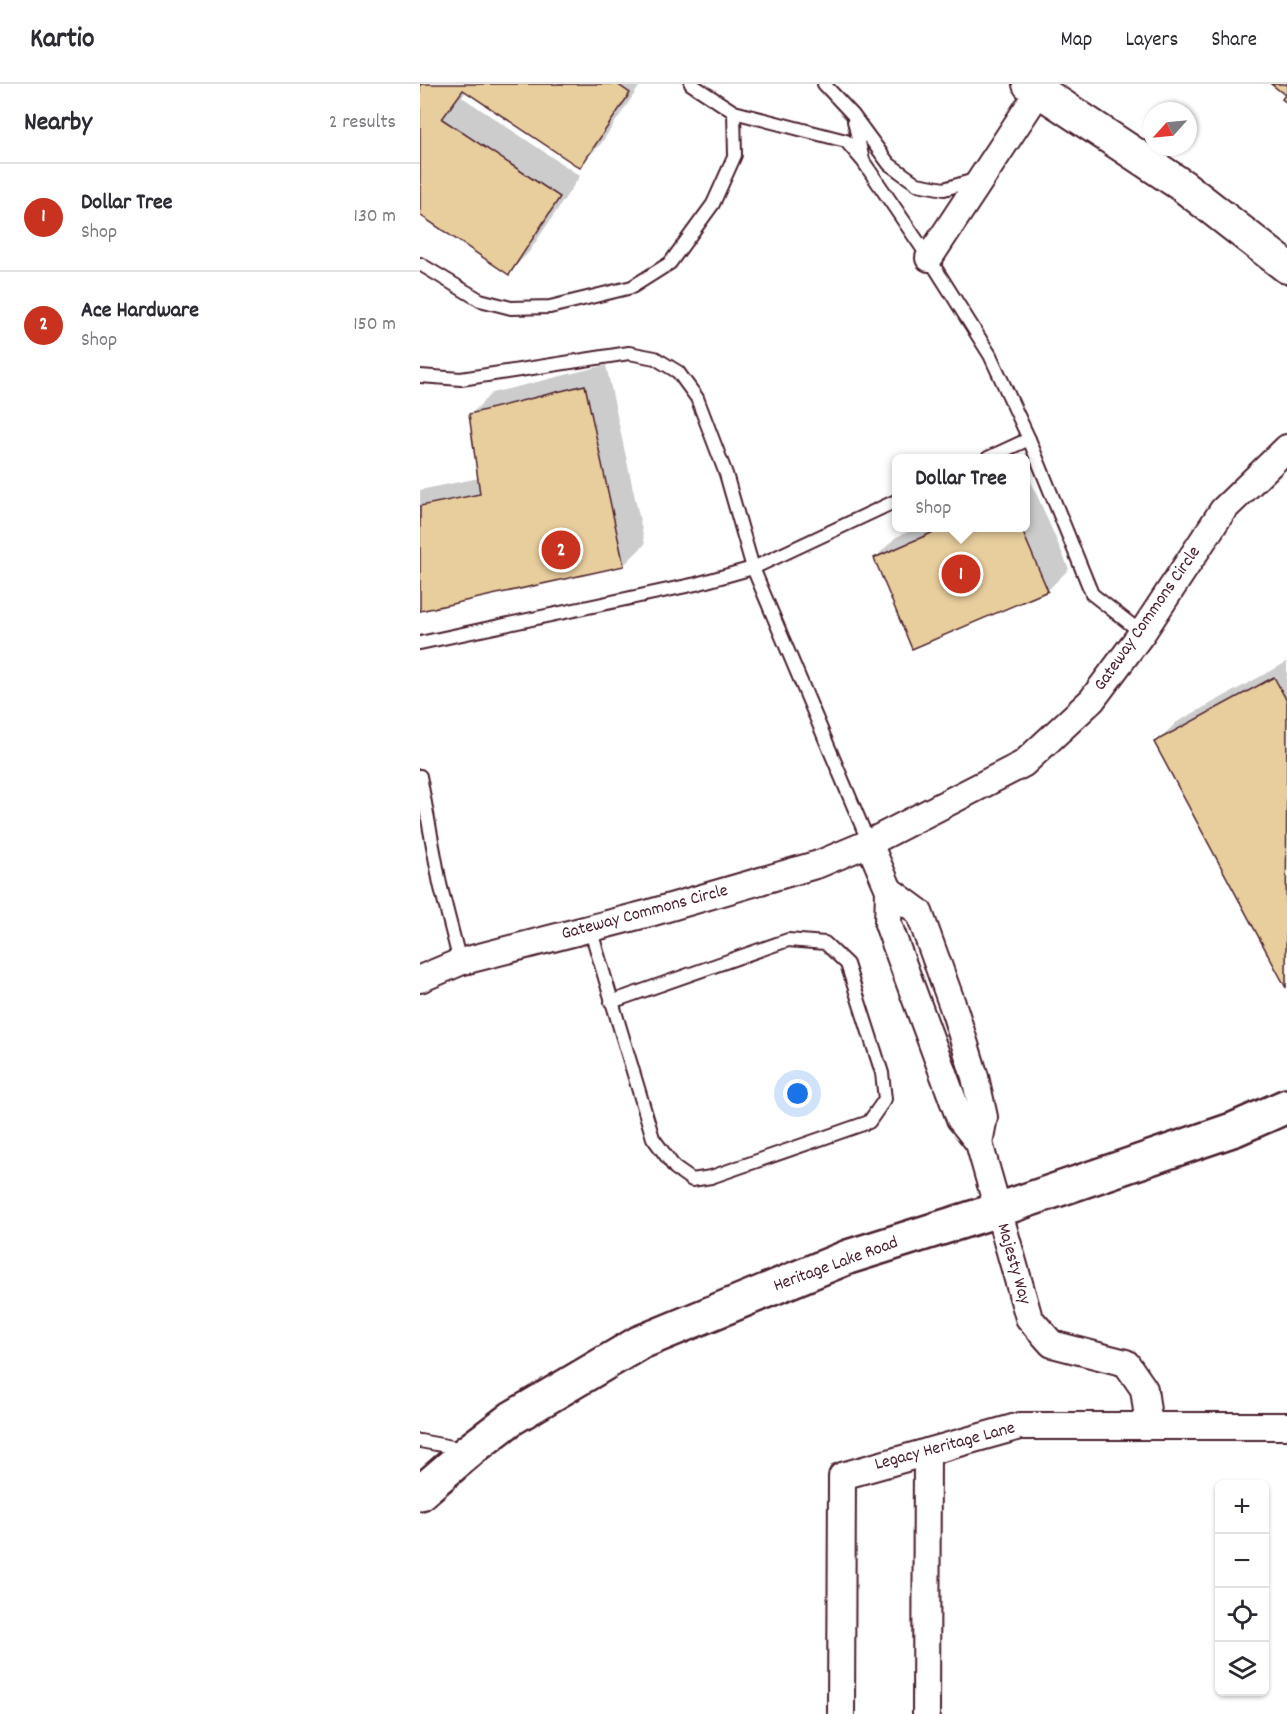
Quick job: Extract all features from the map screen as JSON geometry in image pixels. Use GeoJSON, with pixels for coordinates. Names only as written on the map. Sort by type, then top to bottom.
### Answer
{"type":"FeatureCollection","features":[{"type":"Feature","properties":{"kind":"main road","name":"Heritage Lake Road"},"geometry":{"type":"LineString","coordinates":[[420,1493],[512,1418],[639,1343],[849,1257],[998,1210],[1235,1129],[1287,1106]]}},
{"type":"Feature","properties":{"kind":"street"},"geometry":{"type":"LineString","coordinates":[[929,258],[982,177],[1034,87],[1183,186],[1287,267]]}},
{"type":"Feature","properties":{"kind":"street","name":"Gateway Commons Circle"},"geometry":{"type":"LineString","coordinates":[[420,979],[460,962],[819,864],[869,843],[1023,764],[1092,700],[1142,633],[1223,510],[1287,448]]}},
{"type":"Feature","properties":{"kind":"street"},"geometry":{"type":"LineString","coordinates":[[869,843],[889,891],[919,912],[951,1001],[975,1077],[984,1117],[979,1143],[998,1210]]}},
{"type":"Feature","properties":{"kind":"street","name":"Majesty Way"},"geometry":{"type":"LineString","coordinates":[[998,1210],[1029,1318],[1052,1344],[1126,1363],[1144,1389],[1149,1425]]}},
{"type":"Feature","properties":{"kind":"street","name":"Legacy Heritage Lane"},"geometry":{"type":"LineString","coordinates":[[841,1714],[842,1476],[1020,1426],[1287,1426]]}},
{"type":"Feature","properties":{"kind":"street"},"geometry":{"type":"LineString","coordinates":[[926,1714],[927,1452]]}},
{"type":"Feature","properties":{"kind":"lane"},"geometry":{"type":"LineString","coordinates":[[691,84],[734,112],[846,141],[863,161],[929,258],[990,355],[1029,439],[1092,594],[1142,633]]}},
{"type":"Feature","properties":{"kind":"lane"},"geometry":{"type":"LineString","coordinates":[[824,84],[853,115],[889,164],[917,184],[944,189],[982,177]]}},
{"type":"Feature","properties":{"kind":"lane"},"geometry":{"type":"LineString","coordinates":[[420,264],[480,300],[511,308],[550,307],[632,287],[670,263],[713,204],[735,154],[734,112]]}},
{"type":"Feature","properties":{"kind":"lane"},"geometry":{"type":"LineString","coordinates":[[853,115],[863,161]]}},
{"type":"Feature","properties":{"kind":"lane"},"geometry":{"type":"LineString","coordinates":[[420,376],[461,379],[628,353],[655,358],[678,372],[697,398],[726,474],[753,568],[869,843]]}},
{"type":"Feature","properties":{"kind":"lane"},"geometry":{"type":"LineString","coordinates":[[998,454],[1029,439]]}},
{"type":"Feature","properties":{"kind":"lane"},"geometry":{"type":"LineString","coordinates":[[420,643],[696,584],[753,568],[892,503]]}},
{"type":"Feature","properties":{"kind":"lane"},"geometry":{"type":"LineString","coordinates":[[420,776],[440,884],[460,962]]}},
{"type":"Feature","properties":{"kind":"lane"},"geometry":{"type":"LineString","coordinates":[[590,928],[611,1002],[653,1138],[675,1168],[692,1180],[711,1177],[869,1122],[885,1099],[882,1073],[847,964],[825,943],[788,940],[611,1002]]}},
{"type":"Feature","properties":{"kind":"lane"},"geometry":{"type":"LineString","coordinates":[[420,1441],[470,1450]]}},
{"type":"Feature","properties":{"kind":"building"},"geometry":{"type":"Polygon","coordinates":[[[420,84],[617,84],[630,93],[580,168],[463,90],[442,119],[560,197],[509,275],[420,215],[420,84]]]}},
{"type":"Feature","properties":{"kind":"building"},"geometry":{"type":"Polygon","coordinates":[[[1271,84],[1287,84],[1287,103],[1282,99],[1285,95],[1271,84]]]}},
{"type":"Feature","properties":{"kind":"building"},"geometry":{"type":"Polygon","coordinates":[[[585,385],[624,566],[420,611],[420,506],[480,494],[469,414],[585,385]]]}},
{"type":"Feature","properties":{"kind":"building"},"geometry":{"type":"Polygon","coordinates":[[[934,532],[1023,532],[1048,591],[912,649],[874,558],[934,532]]]}},
{"type":"Feature","properties":{"kind":"building"},"geometry":{"type":"Polygon","coordinates":[[[1274,677],[1287,701],[1286,988],[1154,742],[1274,677]]]}},
{"type":"Feature","properties":{"kind":"place","name":"Ace Hardware"},"geometry":{"type":"Point","coordinates":[561,550]}},
{"type":"Feature","properties":{"kind":"place","name":"Dollar Tree"},"geometry":{"type":"Point","coordinates":[961,574]}}]}
